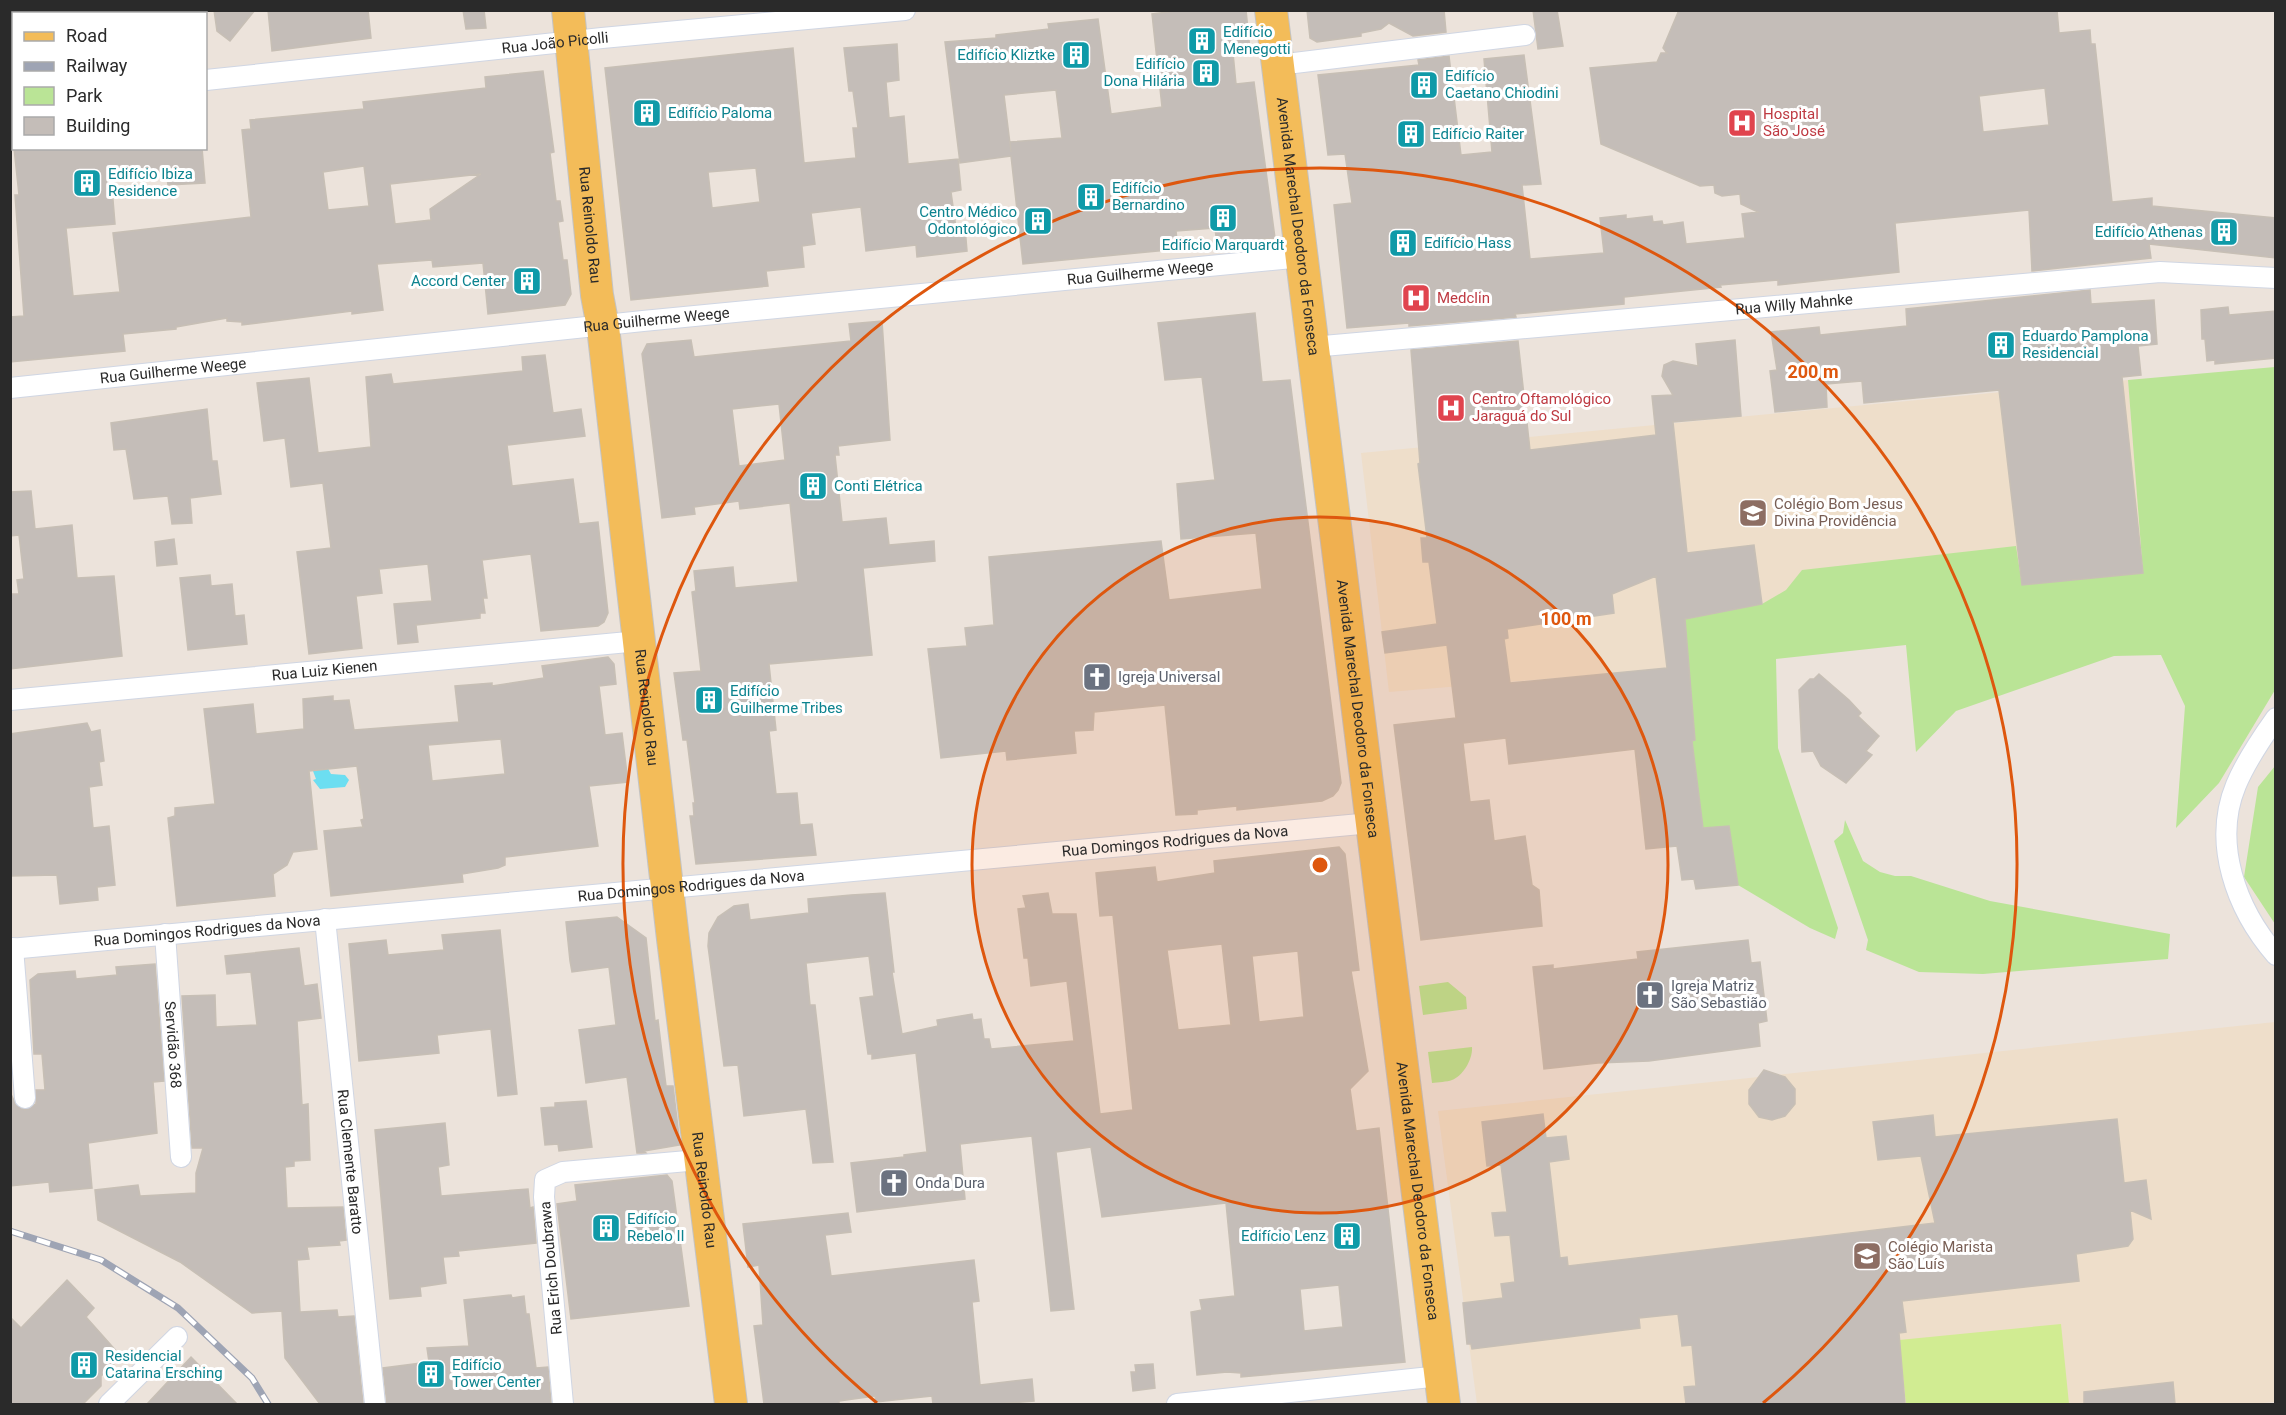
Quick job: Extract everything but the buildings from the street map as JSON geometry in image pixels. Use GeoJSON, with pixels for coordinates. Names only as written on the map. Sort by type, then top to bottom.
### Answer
{"type":"FeatureCollection","features":[{"type":"Feature","properties":{"kind":"main road","name":"Rua Reinoldo Rau"},"geometry":{"type":"LineString","coordinates":[[568,10],[597,295],[603,327],[699,1160],[731,1404]]}},
{"type":"Feature","properties":{"kind":"main road","name":"Avenida Marechal Deodoro da Fonseca"},"geometry":{"type":"LineString","coordinates":[[1271,10],[1442,1390]]}},
{"type":"Feature","properties":{"kind":"street","name":"Rua João Picolli"},"geometry":{"type":"LineString","coordinates":[[207,80],[905,10]]}},
{"type":"Feature","properties":{"kind":"street"},"geometry":{"type":"LineString","coordinates":[[1278,65],[1525,35]]}},
{"type":"Feature","properties":{"kind":"street","name":"Rua Guilherme Weege"},"geometry":{"type":"LineString","coordinates":[[10,388],[1302,257]]}},
{"type":"Feature","properties":{"kind":"street","name":"Rua Willy Mahnke"},"geometry":{"type":"LineString","coordinates":[[1312,347],[2160,272],[2276,278]]}},
{"type":"Feature","properties":{"kind":"street","name":"Rua Luiz Kienen"},"geometry":{"type":"LineString","coordinates":[[10,700],[639,640]]}},
{"type":"Feature","properties":{"kind":"street"},"geometry":{"type":"LineString","coordinates":[[2276,718],[2250,755],[2235,786],[2228,814],[2227,851],[2236,889],[2247,915],[2276,955]]}},
{"type":"Feature","properties":{"kind":"street","name":"Rua Domingos Rodrigues da Nova"},"geometry":{"type":"LineString","coordinates":[[12,949],[1371,823]]}},
{"type":"Feature","properties":{"kind":"street","name":"Rua Clemente Baratto"},"geometry":{"type":"LineString","coordinates":[[325,919],[375,1404]]}},
{"type":"Feature","properties":{"kind":"street","name":"Servidão 368"},"geometry":{"type":"LineString","coordinates":[[165,934],[181,1157]]}},
{"type":"Feature","properties":{"kind":"street"},"geometry":{"type":"LineString","coordinates":[[12,949],[25,1098]]}},
{"type":"Feature","properties":{"kind":"street","name":"Rua Erich Doubrawa"},"geometry":{"type":"LineString","coordinates":[[563,1404],[544,1197],[545,1180],[563,1173],[699,1160]]}},
{"type":"Feature","properties":{"kind":"street"},"geometry":{"type":"LineString","coordinates":[[110,1404],[177,1337]]}},
{"type":"Feature","properties":{"kind":"street"},"geometry":{"type":"LineString","coordinates":[[1187,1404],[1442,1390]]}},
{"type":"Feature","properties":{"kind":"shaded area","name":"Colégio Bom Jesus Divina Providência"},"geometry":{"type":"Polygon","coordinates":[[[2128,380],[2143,573],[1685,619],[1688,667],[1389,692],[1361,453],[2128,380]]]}},
{"type":"Feature","properties":{"kind":"shaded area","name":"Colégio Marista São Luís"},"geometry":{"type":"Polygon","coordinates":[[[2275,1022],[2275,1402],[2251,1404],[1477,1404],[1438,1111],[2275,1022]]]}},
{"type":"Feature","properties":{"kind":"green space"},"geometry":{"type":"Polygon","coordinates":[[[2275,367],[2275,690],[2219,783],[2176,828],[2185,706],[2161,655],[2114,656],[1956,711],[1916,752],[1906,645],[1776,659],[1778,748],[1838,928],[1835,939],[1810,928],[1738,885],[1729,826],[1703,828],[1692,741],[1695,740],[1685,619],[1762,604],[1786,590],[1802,570],[2016,546],[2022,585],[2143,573],[2128,380],[2275,367]]]}},
{"type":"Feature","properties":{"kind":"green space"},"geometry":{"type":"Polygon","coordinates":[[[2275,766],[2275,924],[2244,877],[2258,787],[2275,766]]]}},
{"type":"Feature","properties":{"kind":"green space"},"geometry":{"type":"Polygon","coordinates":[[[1845,820],[1863,861],[1880,872],[1895,876],[1911,876],[1990,901],[2170,934],[2168,959],[1983,974],[1919,972],[1866,950],[1868,940],[1834,841],[1843,833],[1845,820]]]}},
{"type":"Feature","properties":{"kind":"green space"},"geometry":{"type":"Polygon","coordinates":[[[1448,982],[1466,997],[1467,1009],[1423,1015],[1419,986],[1448,982]]]}},
{"type":"Feature","properties":{"kind":"green space"},"geometry":{"type":"Polygon","coordinates":[[[1472,1047],[1469,1062],[1460,1075],[1450,1081],[1432,1083],[1428,1052],[1472,1047]]]}},
{"type":"Feature","properties":{"kind":"green space"},"geometry":{"type":"Polygon","coordinates":[[[2061,1324],[2069,1404],[1906,1404],[1899,1340],[2061,1324]]]}},
{"type":"Feature","properties":{"kind":"water"},"geometry":{"type":"Polygon","coordinates":[[[317,765],[326,765],[331,774],[345,775],[349,780],[345,787],[320,789],[313,780],[316,779],[313,771],[317,765]]]}},
{"type":"Feature","properties":{"kind":"railway"},"geometry":{"type":"LineString","coordinates":[[10,1231],[101,1260],[178,1308],[252,1378],[268,1404]]}},
{"type":"Feature","properties":{"kind":"place","name":"Edifício Menegotti"},"geometry":{"type":"Point","coordinates":[1202,41]}},
{"type":"Feature","properties":{"kind":"place","name":"Edifício Kliztke"},"geometry":{"type":"Point","coordinates":[1076,55]}},
{"type":"Feature","properties":{"kind":"place","name":"Edifício Dona Hilária"},"geometry":{"type":"Point","coordinates":[1206,73]}},
{"type":"Feature","properties":{"kind":"place","name":"Edifício Caetano Chiodini"},"geometry":{"type":"Point","coordinates":[1424,85]}},
{"type":"Feature","properties":{"kind":"place","name":"Edifício Paloma"},"geometry":{"type":"Point","coordinates":[647,113]}},
{"type":"Feature","properties":{"kind":"place","name":"Hospital São José"},"geometry":{"type":"Point","coordinates":[1742,123]}},
{"type":"Feature","properties":{"kind":"place","name":"Edifício Raiter"},"geometry":{"type":"Point","coordinates":[1411,134]}},
{"type":"Feature","properties":{"kind":"place","name":"Edifício Ibiza Residence"},"geometry":{"type":"Point","coordinates":[87,183]}},
{"type":"Feature","properties":{"kind":"place","name":"Edifício Bernardino"},"geometry":{"type":"Point","coordinates":[1091,197]}},
{"type":"Feature","properties":{"kind":"place","name":"Edifício Marquardt"},"geometry":{"type":"Point","coordinates":[1223,218]}},
{"type":"Feature","properties":{"kind":"place","name":"Centro Médico Odontológico"},"geometry":{"type":"Point","coordinates":[1038,221]}},
{"type":"Feature","properties":{"kind":"place","name":"Edifício Athenas"},"geometry":{"type":"Point","coordinates":[2224,232]}},
{"type":"Feature","properties":{"kind":"place","name":"Edifício Hass"},"geometry":{"type":"Point","coordinates":[1403,243]}},
{"type":"Feature","properties":{"kind":"place","name":"Accord Center"},"geometry":{"type":"Point","coordinates":[527,281]}},
{"type":"Feature","properties":{"kind":"place","name":"Medclin"},"geometry":{"type":"Point","coordinates":[1416,298]}},
{"type":"Feature","properties":{"kind":"place","name":"Eduardo Pamplona Residencial"},"geometry":{"type":"Point","coordinates":[2001,345]}},
{"type":"Feature","properties":{"kind":"place","name":"Centro Oftamológico Jaraguá do Sul"},"geometry":{"type":"Point","coordinates":[1451,408]}},
{"type":"Feature","properties":{"kind":"place","name":"Conti Elétrica"},"geometry":{"type":"Point","coordinates":[813,486]}},
{"type":"Feature","properties":{"kind":"place","name":"Colégio Bom Jesus Divina Providência"},"geometry":{"type":"Point","coordinates":[1753,513]}},
{"type":"Feature","properties":{"kind":"place","name":"Igreja Universal"},"geometry":{"type":"Point","coordinates":[1097,677]}},
{"type":"Feature","properties":{"kind":"place","name":"Edifício Guilherme Tribes"},"geometry":{"type":"Point","coordinates":[709,700]}},
{"type":"Feature","properties":{"kind":"place","name":"Igreja Matriz São Sebastião"},"geometry":{"type":"Point","coordinates":[1650,995]}},
{"type":"Feature","properties":{"kind":"place","name":"Onda Dura"},"geometry":{"type":"Point","coordinates":[894,1183]}},
{"type":"Feature","properties":{"kind":"place","name":"Edifício Rebelo II"},"geometry":{"type":"Point","coordinates":[606,1228]}},
{"type":"Feature","properties":{"kind":"place","name":"Edifício Lenz"},"geometry":{"type":"Point","coordinates":[1347,1236]}},
{"type":"Feature","properties":{"kind":"place","name":"Colégio Marista São Luís"},"geometry":{"type":"Point","coordinates":[1867,1256]}},
{"type":"Feature","properties":{"kind":"place","name":"Residencial Catarina Ersching"},"geometry":{"type":"Point","coordinates":[84,1365]}},
{"type":"Feature","properties":{"kind":"place","name":"Edifício Tower Center"},"geometry":{"type":"Point","coordinates":[431,1374]}}]}
